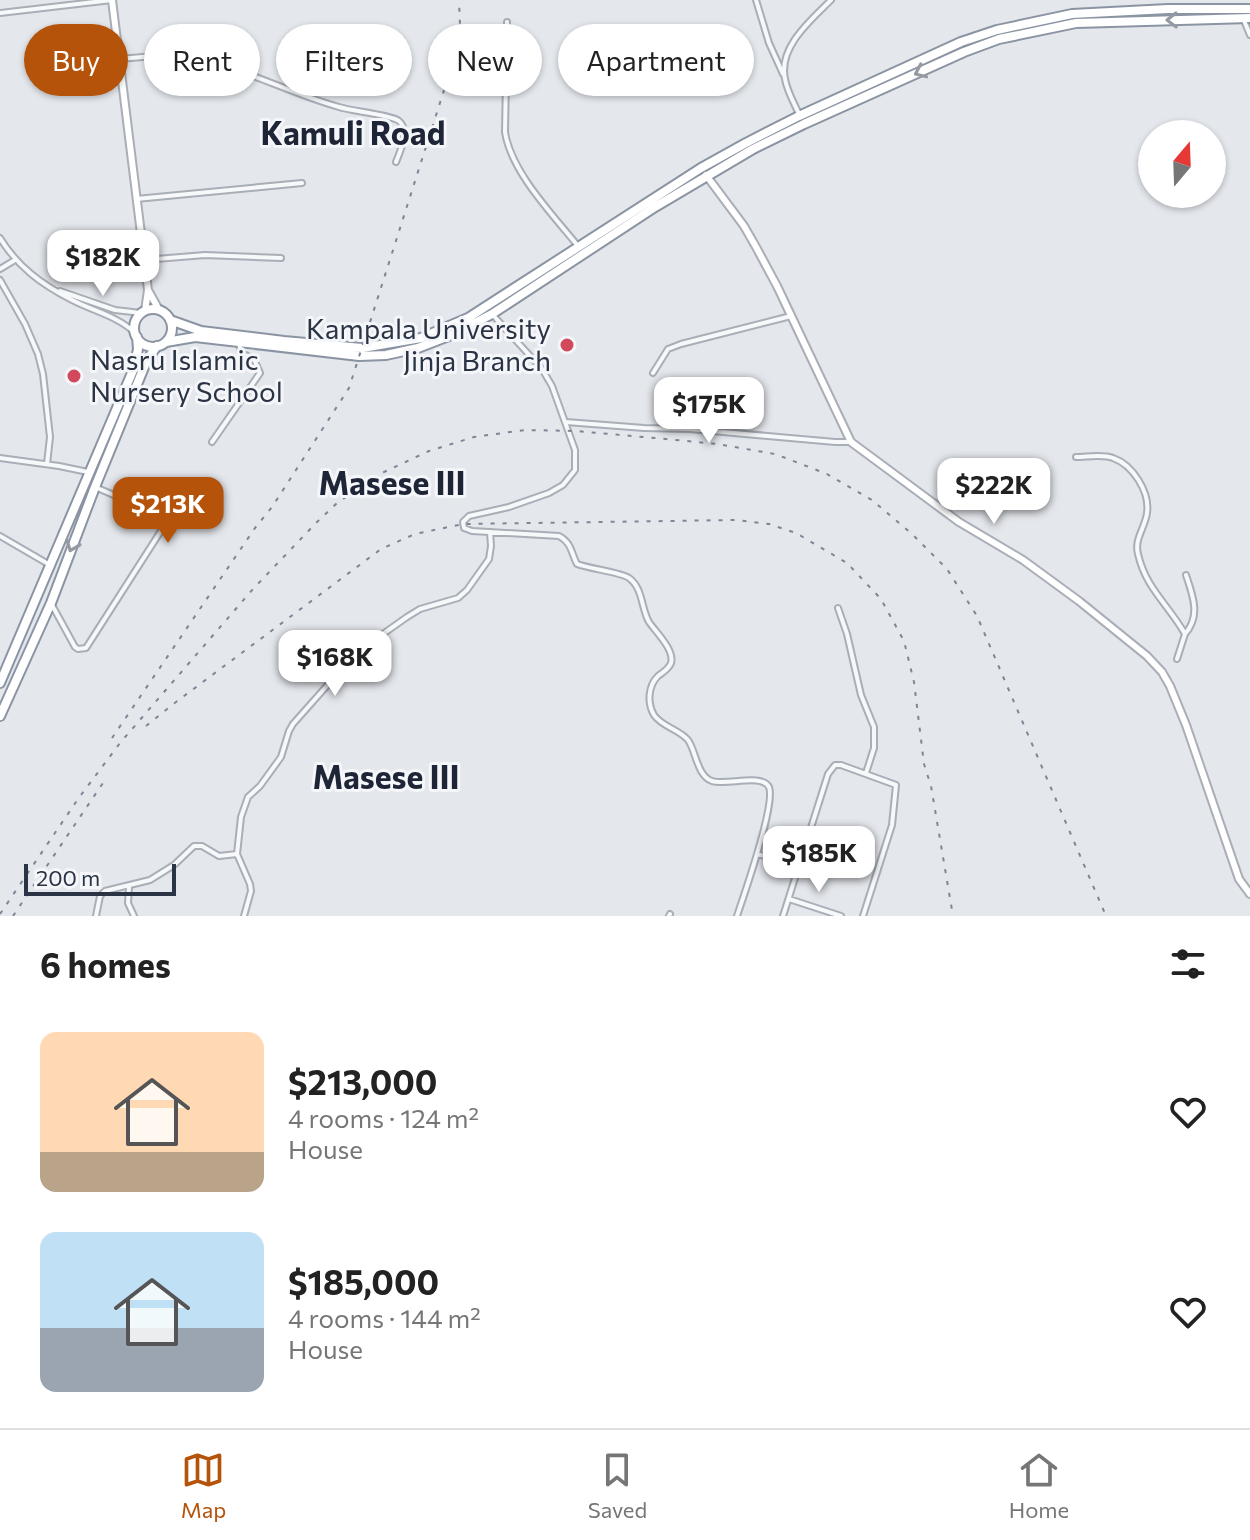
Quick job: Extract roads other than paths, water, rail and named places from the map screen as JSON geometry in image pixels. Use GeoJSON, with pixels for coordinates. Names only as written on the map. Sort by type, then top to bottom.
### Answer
{"type":"FeatureCollection","features":[{"type":"Feature","properties":{"kind":"highway"},"geometry":{"type":"LineString","coordinates":[[0,683],[4,660],[51,565],[134,368],[138,349],[137,318],[143,312],[159,310],[170,320],[201,331],[284,341],[362,348],[406,341],[468,318],[701,168],[799,116],[961,42],[997,30],[1072,14],[1169,5],[1250,9]]}},
{"type":"Feature","properties":{"kind":"highway"},"geometry":{"type":"LineString","coordinates":[[136,335],[145,345],[195,337],[359,356],[386,355],[418,348],[492,314],[706,175],[753,149],[964,52],[999,39],[1076,23],[1247,18]]}},
{"type":"Feature","properties":{"kind":"highway"},"geometry":{"type":"LineString","coordinates":[[0,716],[51,603],[147,360],[170,335],[170,320]]}},
{"type":"Feature","properties":{"kind":"street"},"geometry":{"type":"LineString","coordinates":[[0,13],[112,0],[115,24]]}},
{"type":"Feature","properties":{"kind":"street"},"geometry":{"type":"LineString","coordinates":[[756,0],[769,43],[799,116]]}},
{"type":"Feature","properties":{"kind":"street"},"geometry":{"type":"LineString","coordinates":[[784,76],[785,63],[794,40],[831,0]]}},
{"type":"Feature","properties":{"kind":"street"},"geometry":{"type":"LineString","coordinates":[[1247,18],[1250,35]]}},
{"type":"Feature","properties":{"kind":"street"},"geometry":{"type":"LineString","coordinates":[[507,22],[507,144],[515,163],[578,246]]}},
{"type":"Feature","properties":{"kind":"street"},"geometry":{"type":"LineString","coordinates":[[128,58],[178,56],[201,60],[250,75],[301,96],[394,119],[404,130],[396,162]]}},
{"type":"Feature","properties":{"kind":"street"},"geometry":{"type":"LineString","coordinates":[[54,289],[115,310],[143,312],[148,290],[123,96]]}},
{"type":"Feature","properties":{"kind":"street"},"geometry":{"type":"LineString","coordinates":[[706,175],[744,226],[851,442],[959,522],[1023,560],[1056,584],[1155,664],[1170,686],[1181,712],[1239,879],[1250,894]]}},
{"type":"Feature","properties":{"kind":"street"},"geometry":{"type":"LineString","coordinates":[[136,199],[302,183]]}},
{"type":"Feature","properties":{"kind":"street"},"geometry":{"type":"LineString","coordinates":[[0,238],[15,260],[33,276],[71,300],[124,323],[136,335]]}},
{"type":"Feature","properties":{"kind":"street"},"geometry":{"type":"LineString","coordinates":[[144,260],[205,255],[281,258]]}},
{"type":"Feature","properties":{"kind":"street"},"geometry":{"type":"LineString","coordinates":[[0,269],[15,260]]}},
{"type":"Feature","properties":{"kind":"street"},"geometry":{"type":"LineString","coordinates":[[0,280],[38,354],[50,437],[47,464]]}},
{"type":"Feature","properties":{"kind":"street"},"geometry":{"type":"LineString","coordinates":[[148,290],[159,310]]}},
{"type":"Feature","properties":{"kind":"street"},"geometry":{"type":"LineString","coordinates":[[492,314],[542,369],[552,386],[566,422],[576,459],[575,470],[563,485],[536,498],[469,516],[463,526],[466,530],[559,536],[570,546],[577,564],[620,573],[636,584],[648,620],[672,657],[667,669],[657,677],[650,689],[649,699],[656,718],[689,742],[702,772],[711,781],[732,783],[755,780],[768,784],[770,799],[757,854],[737,916]]}},
{"type":"Feature","properties":{"kind":"street"},"geometry":{"type":"LineString","coordinates":[[653,373],[668,349],[791,316]]}},
{"type":"Feature","properties":{"kind":"street"},"geometry":{"type":"LineString","coordinates":[[212,442],[260,373],[254,359],[241,353],[239,343]]}},
{"type":"Feature","properties":{"kind":"street"},"geometry":{"type":"LineString","coordinates":[[566,422],[851,442]]}},
{"type":"Feature","properties":{"kind":"street"},"geometry":{"type":"LineString","coordinates":[[1076,457],[1110,456],[1134,474],[1147,505],[1147,514],[1136,544],[1139,558],[1147,581],[1185,634]]}},
{"type":"Feature","properties":{"kind":"street"},"geometry":{"type":"LineString","coordinates":[[0,458],[90,472]]}},
{"type":"Feature","properties":{"kind":"street"},"geometry":{"type":"LineString","coordinates":[[51,603],[73,643],[78,649],[86,648],[166,521],[163,516],[95,487]]}},
{"type":"Feature","properties":{"kind":"street"},"geometry":{"type":"LineString","coordinates":[[244,916],[251,891],[237,854],[244,806],[281,757],[289,732],[300,715],[356,653],[420,609],[458,598],[467,590],[489,559],[490,532]]}},
{"type":"Feature","properties":{"kind":"street"},"geometry":{"type":"LineString","coordinates":[[0,536],[51,565]]}},
{"type":"Feature","properties":{"kind":"street"},"geometry":{"type":"LineString","coordinates":[[1177,659],[1195,612],[1186,575]]}},
{"type":"Feature","properties":{"kind":"street"},"geometry":{"type":"LineString","coordinates":[[838,608],[861,695],[874,727],[874,748],[866,773]]}},
{"type":"Feature","properties":{"kind":"street"},"geometry":{"type":"LineString","coordinates":[[783,916],[830,769],[841,765],[896,785],[892,825],[863,916]]}},
{"type":"Feature","properties":{"kind":"street"},"geometry":{"type":"LineString","coordinates":[[96,916],[100,896],[105,891],[163,874],[194,846],[202,846],[219,856],[237,854]]}},
{"type":"Feature","properties":{"kind":"street"},"geometry":{"type":"LineString","coordinates":[[757,854],[797,865]]}},
{"type":"Feature","properties":{"kind":"street"},"geometry":{"type":"LineString","coordinates":[[129,886],[128,903],[134,916]]}},
{"type":"Feature","properties":{"kind":"street"},"geometry":{"type":"LineString","coordinates":[[789,899],[841,916]]}},
{"type":"Feature","properties":{"kind":"railway"},"geometry":{"type":"LineString","coordinates":[[112,738],[272,507],[349,388],[453,62],[460,25],[459,0]]}},
{"type":"Feature","properties":{"kind":"railway"},"geometry":{"type":"LineString","coordinates":[[0,914],[120,743],[253,589],[337,503],[384,472],[429,451],[474,437],[525,430],[666,439],[775,454],[827,474],[872,500],[947,569],[977,616],[1106,916]]}},
{"type":"Feature","properties":{"kind":"railway"},"geometry":{"type":"LineString","coordinates":[[146,726],[381,549],[415,534],[463,524],[736,520],[769,524],[796,533],[847,563],[881,599],[904,641],[914,682],[924,764],[931,786],[953,916]]}},
{"type":"Feature","properties":{"kind":"railway"},"geometry":{"type":"LineString","coordinates":[[13,916],[105,780]]}},
{"type":"Feature","properties":{"kind":"place","name":"Kampala University Jinja Branch"},"geometry":{"type":"Point","coordinates":[567,345]}},
{"type":"Feature","properties":{"kind":"place","name":"Nasru Islamic Nursery School"},"geometry":{"type":"Point","coordinates":[74,376]}},
{"type":"Feature","properties":{"kind":"district","name":"Kamuli Road"},"geometry":{"type":"Point","coordinates":[353,134]}},
{"type":"Feature","properties":{"kind":"district","name":"Masese III"},"geometry":{"type":"Point","coordinates":[392,484]}},
{"type":"Feature","properties":{"kind":"district","name":"Masese III"},"geometry":{"type":"Point","coordinates":[386,778]}}]}
